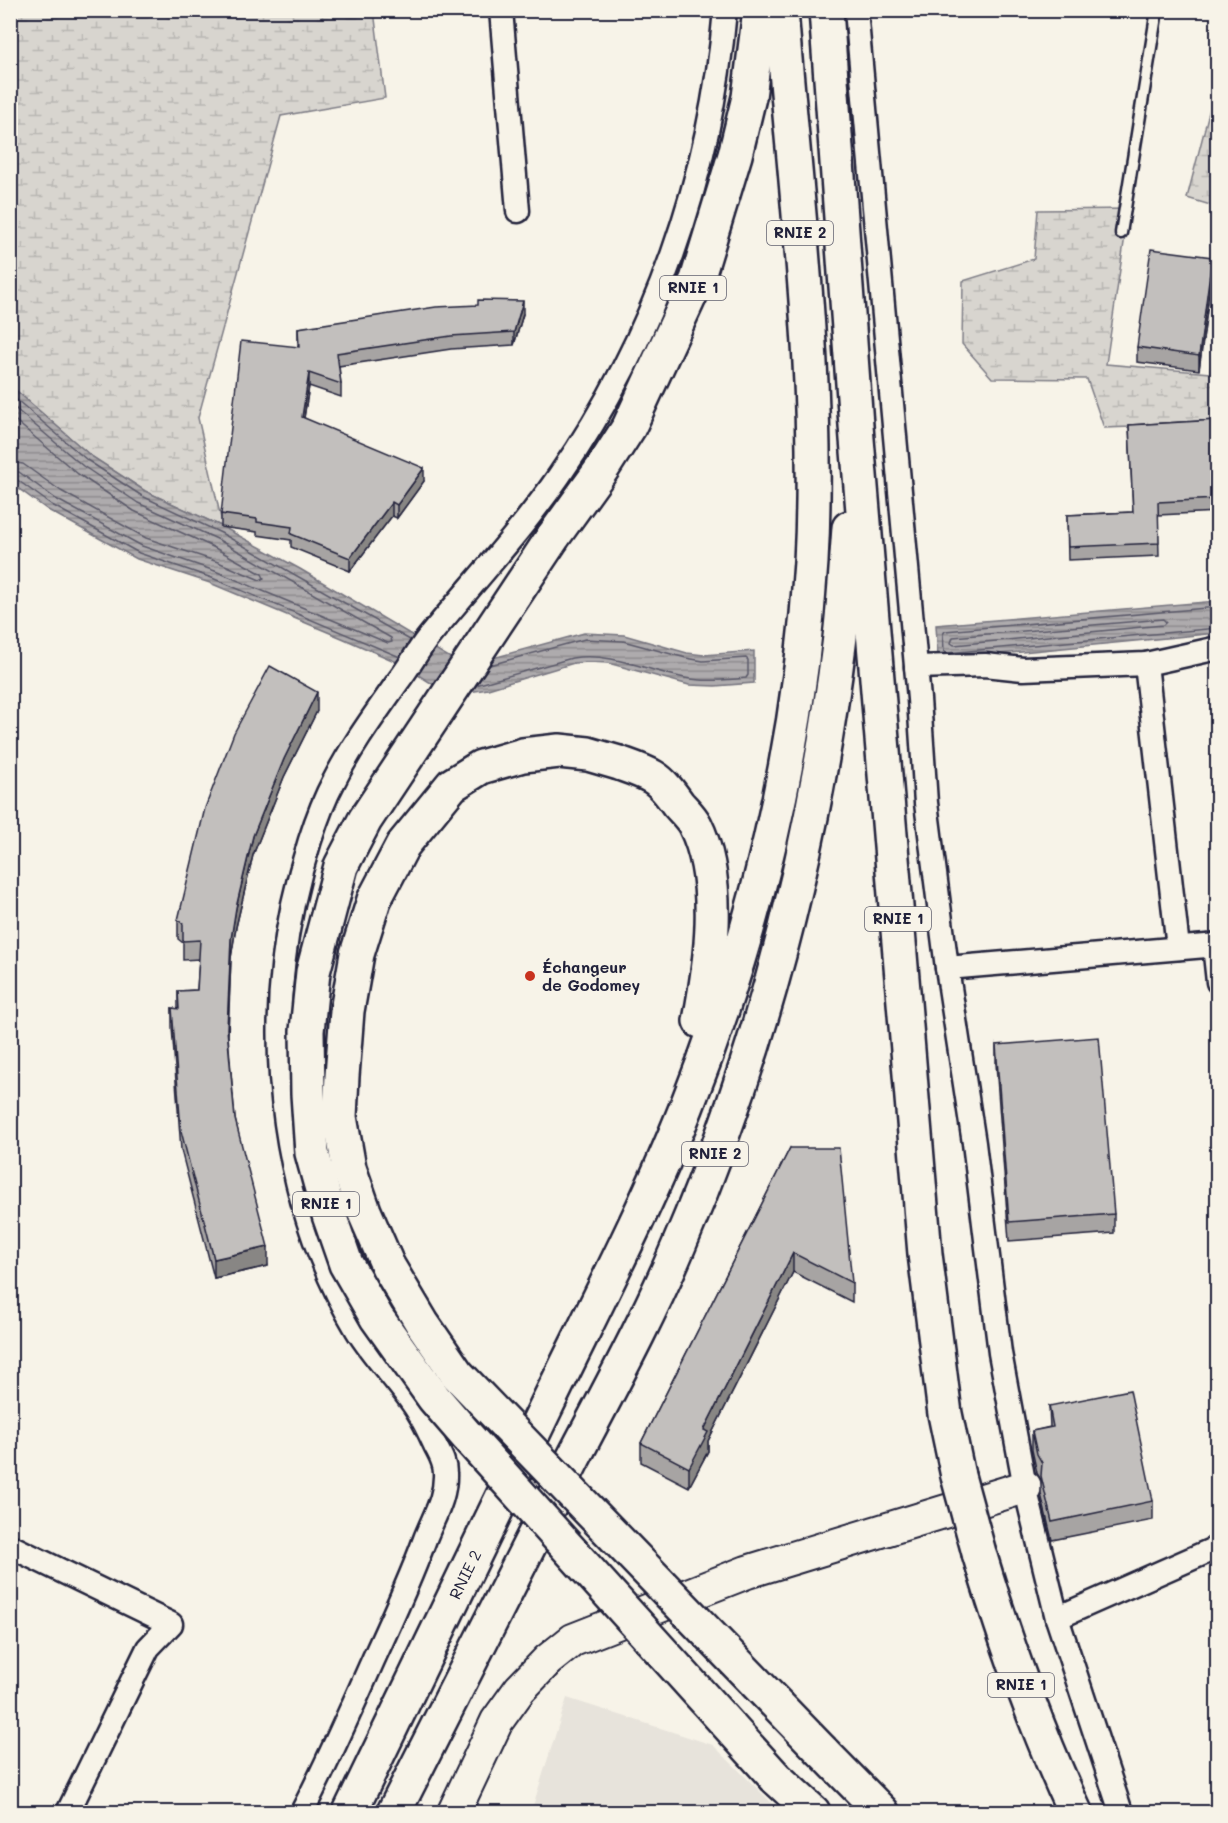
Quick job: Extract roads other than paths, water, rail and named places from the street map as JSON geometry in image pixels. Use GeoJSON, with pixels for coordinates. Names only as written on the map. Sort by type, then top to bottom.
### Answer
{"type":"FeatureCollection","features":[{"type":"Feature","properties":{"kind":"highway","name":"RNIE 1"},"geometry":{"type":"LineString","coordinates":[[760,10],[749,98],[735,156],[697,280],[629,427],[365,820],[341,866],[313,972],[307,1031],[308,1094],[312,1153],[329,1215],[346,1264],[377,1318],[434,1398],[474,1444],[776,1778],[813,1812]]}},
{"type":"Feature","properties":{"kind":"highway","name":"RNIE 2"},"geometry":{"type":"LineString","coordinates":[[350,1812],[636,1221],[685,1110],[720,1019],[757,896],[778,803],[792,720],[811,562],[813,456],[809,353],[781,10]]}},
{"type":"Feature","properties":{"kind":"highway","name":"RNIE 1"},"geometry":{"type":"LineString","coordinates":[[826,10],[857,439],[925,1254],[944,1402],[958,1476],[1004,1638],[1026,1700],[1075,1812]]}},
{"type":"Feature","properties":{"kind":"highway","name":"RNIE 2"},"geometry":{"type":"LineString","coordinates":[[394,1812],[640,1329],[679,1246],[718,1145],[762,1017],[795,895],[821,758],[839,645],[857,439]]}},
{"type":"Feature","properties":{"kind":"highway"},"geometry":{"type":"LineString","coordinates":[[685,1110],[709,974],[711,929],[708,862],[694,823],[670,792],[653,777],[619,763],[588,754],[559,751],[523,754],[481,767],[452,785],[403,845],[374,900],[357,954],[347,1011],[340,1117],[349,1168],[364,1211],[388,1266],[422,1323],[457,1374],[882,1812]]}},
{"type":"Feature","properties":{"kind":"street"},"geometry":{"type":"LineString","coordinates":[[501,10],[518,211]]}},
{"type":"Feature","properties":{"kind":"street"},"geometry":{"type":"LineString","coordinates":[[302,1812],[327,1764],[444,1496],[446,1466],[418,1411],[359,1333],[332,1281],[303,1201],[292,1151],[283,1091],[279,1021],[283,966],[293,904],[308,849],[331,785],[364,729],[424,643],[491,566],[559,477],[617,383],[650,313],[678,242],[700,165],[722,47],[725,10]]}},
{"type":"Feature","properties":{"kind":"street"},"geometry":{"type":"LineString","coordinates":[[856,10],[916,667],[926,803],[947,968],[977,1166],[1000,1353],[1025,1487],[1057,1618],[1121,1812]]}},
{"type":"Feature","properties":{"kind":"street"},"geometry":{"type":"LineString","coordinates":[[916,667],[985,665],[1023,669],[1146,664],[1218,648]]}},
{"type":"Feature","properties":{"kind":"street"},"geometry":{"type":"LineString","coordinates":[[1146,664],[1178,948]]}},
{"type":"Feature","properties":{"kind":"street"},"geometry":{"type":"LineString","coordinates":[[947,968],[1216,945],[1218,982]]}},
{"type":"Feature","properties":{"kind":"street"},"geometry":{"type":"LineString","coordinates":[[454,1812],[497,1721],[520,1689],[548,1660],[573,1640],[747,1572],[1025,1487]]}},
{"type":"Feature","properties":{"kind":"street"},"geometry":{"type":"LineString","coordinates":[[10,1546],[171,1624],[148,1648],[68,1812]]}},
{"type":"Feature","properties":{"kind":"street"},"geometry":{"type":"LineString","coordinates":[[1057,1618],[1218,1547]]}},
{"type":"Feature","properties":{"kind":"lane"},"geometry":{"type":"LineString","coordinates":[[1121,233],[1156,10]]}},
{"type":"Feature","properties":{"kind":"water"},"geometry":{"type":"Polygon","coordinates":[[[11,386],[91,456],[145,491],[223,527],[300,569],[464,666],[584,633],[624,635],[687,653],[704,655],[754,651],[754,683],[689,685],[608,663],[589,662],[574,663],[488,689],[450,695],[399,663],[210,583],[137,559],[48,510],[11,483],[11,386]]]}},
{"type":"Feature","properties":{"kind":"water"},"geometry":{"type":"Polygon","coordinates":[[[1217,601],[1217,633],[938,660],[936,625],[1217,601]]]}},
{"type":"Feature","properties":{"kind":"place","name":"Échangeur de Godomey"},"geometry":{"type":"Point","coordinates":[530,976]}}]}
